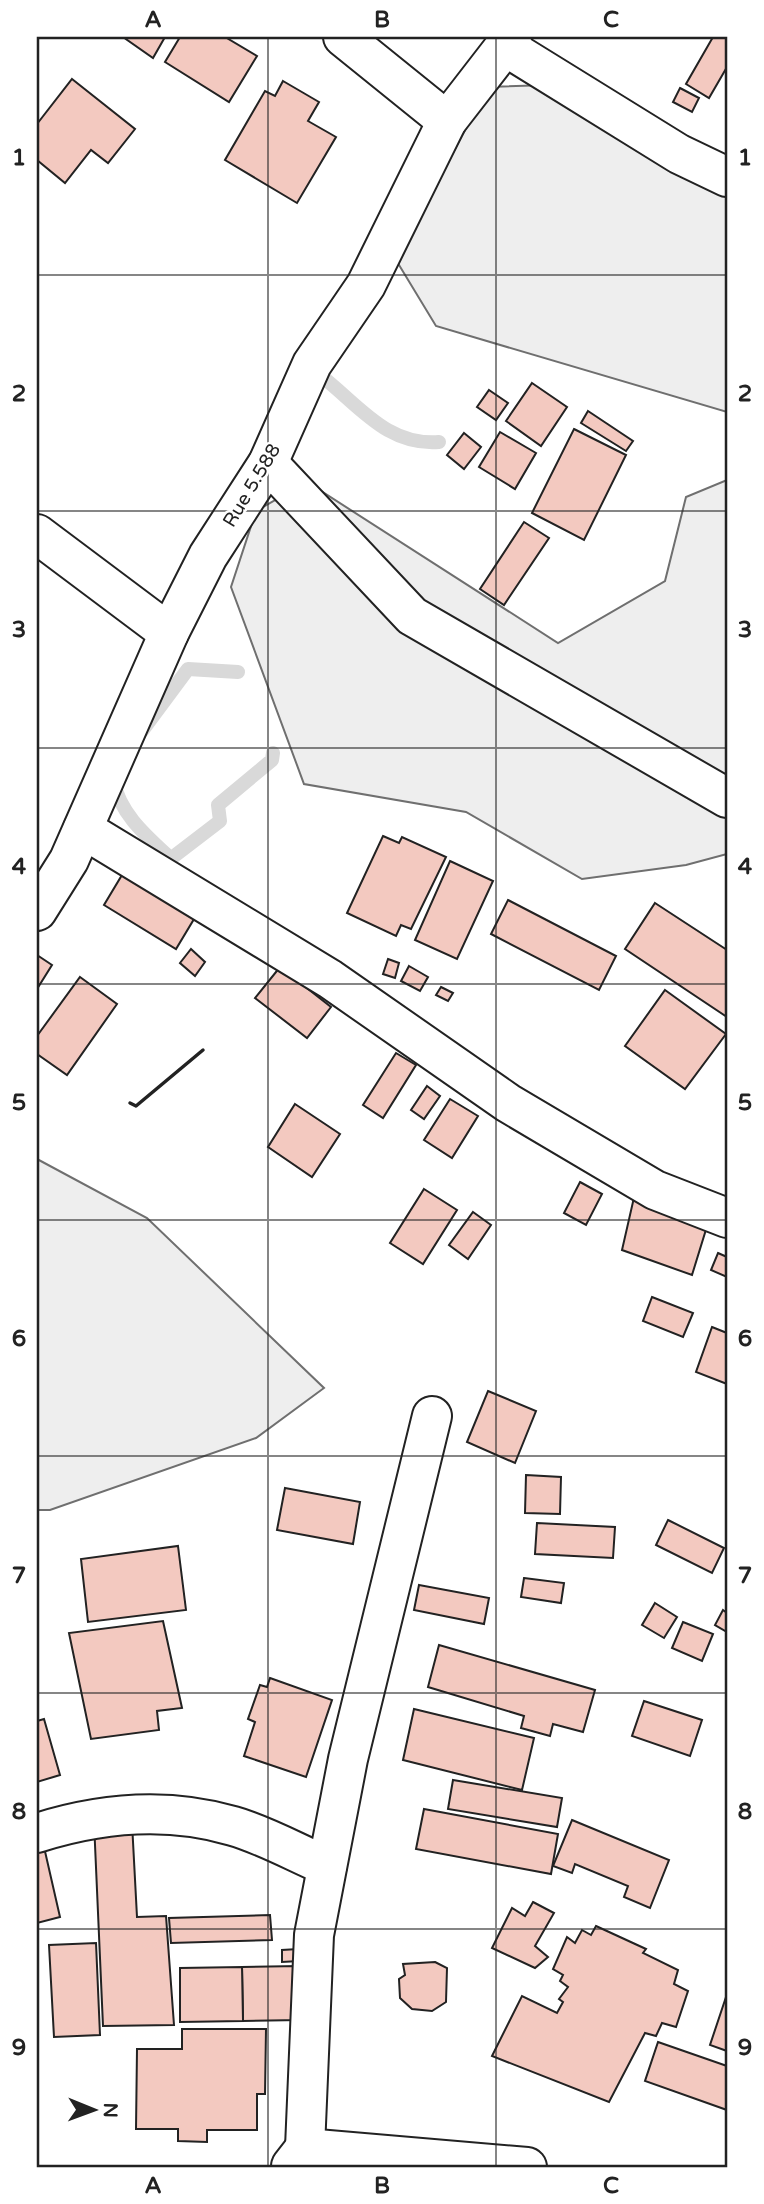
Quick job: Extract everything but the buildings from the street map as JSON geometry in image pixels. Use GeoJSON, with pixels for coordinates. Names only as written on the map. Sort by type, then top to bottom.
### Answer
{"type":"FeatureCollection","features":[{"type":"Feature","properties":{"kind":"street"},"geometry":{"type":"LineString","coordinates":[[344,37],[447,121]]}},
{"type":"Feature","properties":{"kind":"street"},"geometry":{"type":"LineString","coordinates":[[509,42],[679,154],[727,177]]}},
{"type":"Feature","properties":{"kind":"street","name":"Rue 5.588"},"geometry":{"type":"LineString","coordinates":[[37,911],[69,860],[169,632],[208,556],[268,463],[312,364],[366,285],[447,121],[509,42]]}},
{"type":"Feature","properties":{"kind":"street"},"geometry":{"type":"LineString","coordinates":[[268,463],[412,616],[727,798]]}},
{"type":"Feature","properties":{"kind":"street"},"geometry":{"type":"LineString","coordinates":[[37,534],[169,632]]}},
{"type":"Feature","properties":{"kind":"street"},"geometry":{"type":"LineString","coordinates":[[83,829],[330,979],[508,1103],[656,1190],[727,1218]]}},
{"type":"Feature","properties":{"kind":"street"},"geometry":{"type":"LineString","coordinates":[[432,1416],[348,1759],[314,1934],[297,2157],[527,2167]]}},
{"type":"Feature","properties":{"kind":"street"},"geometry":{"type":"LineString","coordinates":[[37,1833],[108,1815],[193,1817],[234,1826],[327,1866]]}},
{"type":"Feature","properties":{"kind":"shaded area"},"geometry":{"type":"Polygon","coordinates":[[[582,84],[727,178],[727,412],[436,326],[396,260],[488,87],[582,84]]]}},
{"type":"Feature","properties":{"kind":"shaded area"},"geometry":{"type":"Polygon","coordinates":[[[727,480],[727,854],[686,865],[582,879],[466,812],[304,784],[231,587],[256,511],[307,482],[558,643],[665,581],[686,497],[727,480]]]}},
{"type":"Feature","properties":{"kind":"shaded area"},"geometry":{"type":"Polygon","coordinates":[[[37,1159],[147,1218],[324,1388],[256,1438],[50,1510],[37,1510],[37,1159]]]}},
{"type":"Feature","properties":{"kind":"waterway"},"geometry":{"type":"LineString","coordinates":[[320,375],[388,430],[403,437],[439,442]]}},
{"type":"Feature","properties":{"kind":"waterway"},"geometry":{"type":"LineString","coordinates":[[142,731],[188,669],[238,672]]}},
{"type":"Feature","properties":{"kind":"waterway"},"geometry":{"type":"LineString","coordinates":[[113,780],[121,803],[134,822],[168,856],[173,857],[220,821],[218,805],[272,760],[273,753]]}},
{"type":"Feature","properties":{"kind":"wall"},"geometry":{"type":"LineString","coordinates":[[130,1103],[136,1106],[203,1050]]}}]}
